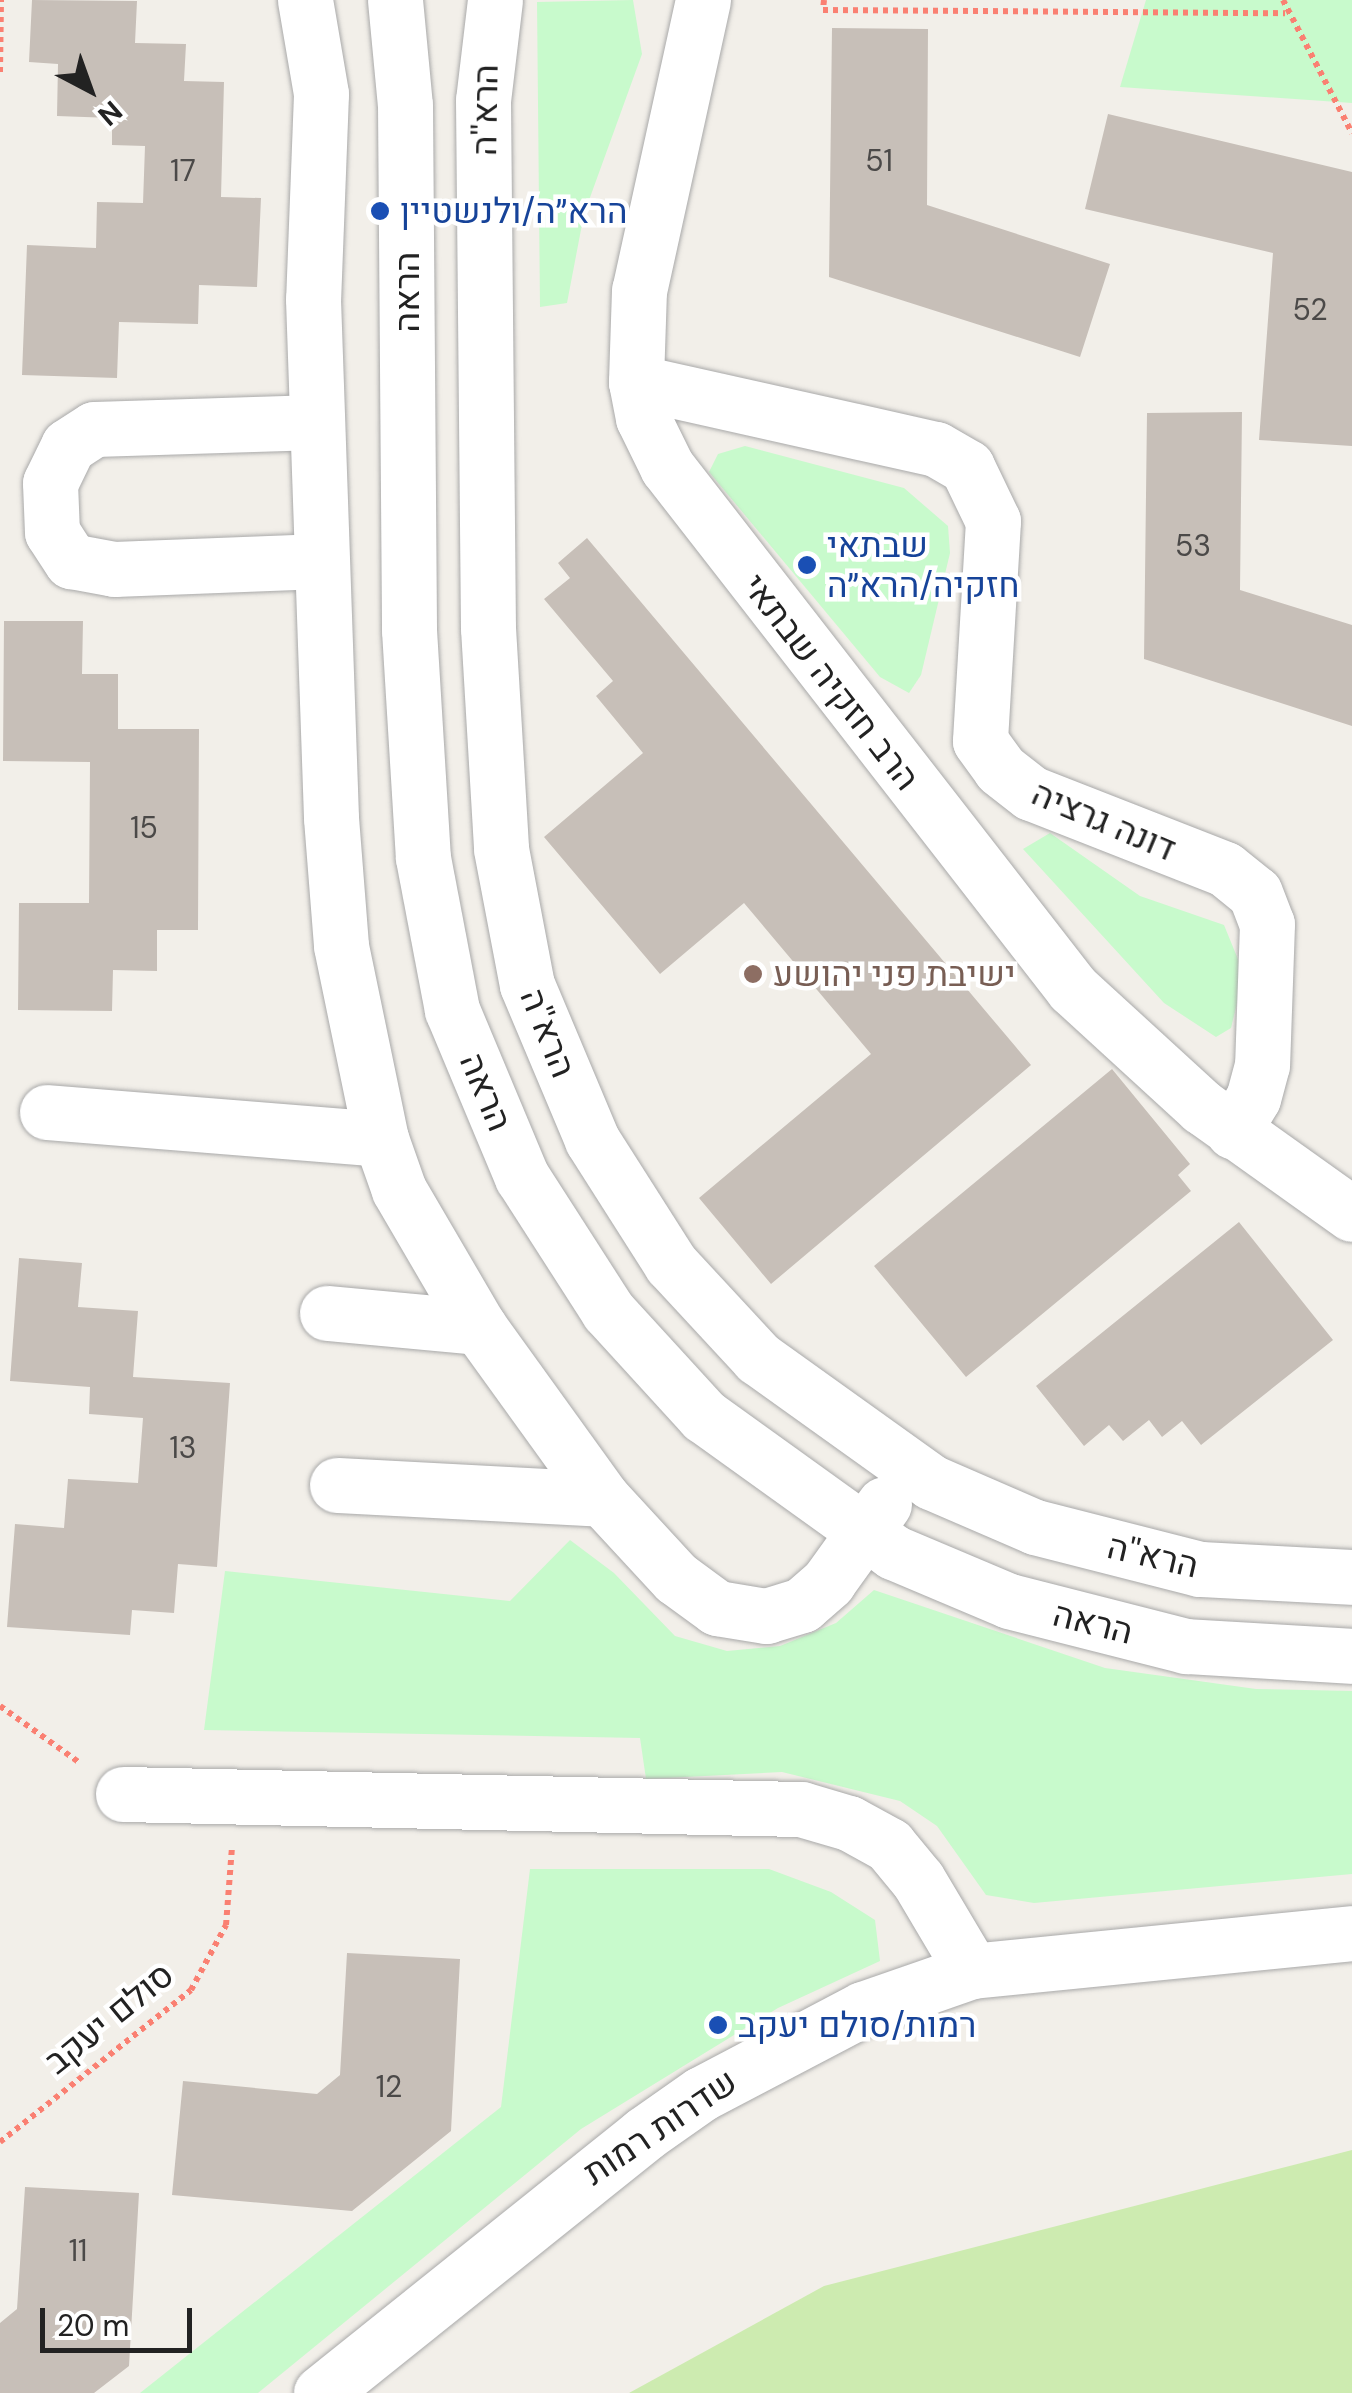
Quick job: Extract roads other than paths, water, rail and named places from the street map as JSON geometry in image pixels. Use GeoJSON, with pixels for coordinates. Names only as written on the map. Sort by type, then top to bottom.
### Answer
{"type":"FeatureCollection","features":[{"type":"Feature","properties":{"kind":"street"},"geometry":{"type":"LineString","coordinates":[[305,0],[321,94],[317,422],[341,946],[381,1138],[399,1190],[479,1327],[603,1499],[676,1578],[717,1608],[766,1616],[802,1605],[867,1534],[906,1466]]}},
{"type":"Feature","properties":{"kind":"street","name":"הראה"},"geometry":{"type":"LineString","coordinates":[[396,0],[405,104],[415,744],[423,858],[452,1010],[522,1178],[608,1311],[704,1416],[867,1534],[1009,1601],[1095,1624],[1186,1646],[1352,1656]]}},
{"type":"Feature","properties":{"kind":"street","name":"הרא''ה"},"geometry":{"type":"LineString","coordinates":[[495,0],[483,100],[488,628],[501,849],[527,985],[592,1140],[671,1264],[758,1358],[906,1466],[1036,1527],[1166,1560],[1264,1577],[1352,1577]]}},
{"type":"Feature","properties":{"kind":"street","name":"הרב חזקיה שבתאי"},"geometry":{"type":"LineString","coordinates":[[703,0],[640,290],[636,382],[643,418],[667,467],[704,522],[1073,989],[1233,1131],[1352,1214]]}},
{"type":"Feature","properties":{"kind":"street","name":"דונה גרציה"},"geometry":{"type":"LineString","coordinates":[[636,382],[936,449],[967,468],[993,520],[980,740],[1000,769],[1030,794],[1225,869],[1255,893],[1267,924],[1262,1065],[1254,1098],[1233,1131]]}},
{"type":"Feature","properties":{"kind":"street"},"geometry":{"type":"LineString","coordinates":[[317,422],[94,429],[68,446],[50,483],[52,532],[71,561],[114,569],[321,561]]}},
{"type":"Feature","properties":{"kind":"street"},"geometry":{"type":"LineString","coordinates":[[47,1112],[381,1138]]}},
{"type":"Feature","properties":{"kind":"street"},"geometry":{"type":"LineString","coordinates":[[327,1314],[479,1327]]}},
{"type":"Feature","properties":{"kind":"street"},"geometry":{"type":"LineString","coordinates":[[337,1486],[603,1499]]}},
{"type":"Feature","properties":{"kind":"street"},"geometry":{"type":"LineString","coordinates":[[124,1794],[801,1809],[889,1845],[918,1880],[972,1971]]}},
{"type":"Feature","properties":{"kind":"street","name":"שדרות רמות"},"geometry":{"type":"LineString","coordinates":[[321,2393],[581,2178],[701,2094],[863,2009],[972,1971],[1352,1933]]}},
{"type":"Feature","properties":{"kind":"place","name":"הרא״ה/ולנשטיין"},"geometry":{"type":"Point","coordinates":[380,211]}},
{"type":"Feature","properties":{"kind":"place","name":"שבתאי חזקיה/הרא״ה"},"geometry":{"type":"Point","coordinates":[807,565]}},
{"type":"Feature","properties":{"kind":"place","name":"ישיבת פני יהושע"},"geometry":{"type":"Point","coordinates":[753,974]}},
{"type":"Feature","properties":{"kind":"place","name":"רמות/סולם יעקב"},"geometry":{"type":"Point","coordinates":[718,2025]}}]}
